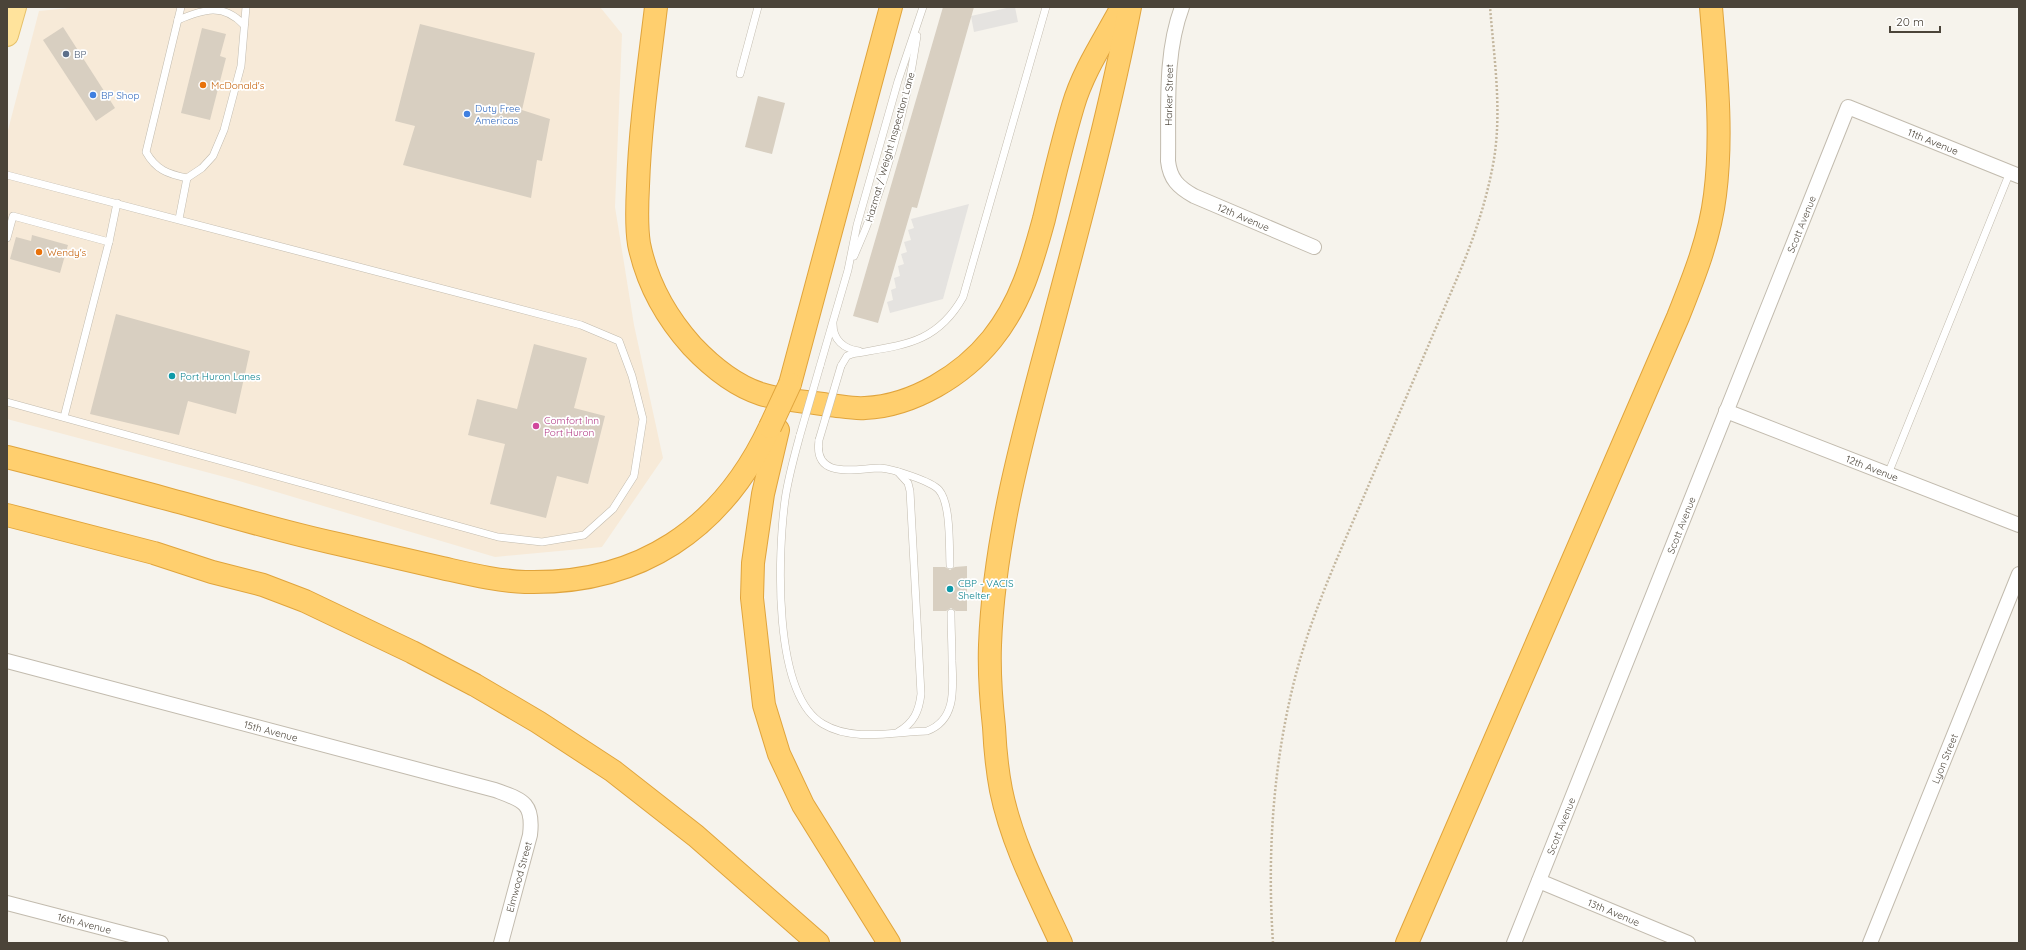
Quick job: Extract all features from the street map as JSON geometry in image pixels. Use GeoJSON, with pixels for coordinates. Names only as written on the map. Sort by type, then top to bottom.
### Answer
{"type":"FeatureCollection","features":[{"type":"Feature","properties":{"kind":"highway"},"geometry":{"type":"LineString","coordinates":[[656,7],[639,160],[637,209],[639,242],[654,290],[665,312],[680,332],[701,355],[736,383],[760,394],[857,408],[884,405],[915,396],[949,378],[979,353],[1004,323],[1014,306],[1031,267],[1078,90],[1122,7]]}},
{"type":"Feature","properties":{"kind":"highway"},"geometry":{"type":"LineString","coordinates":[[889,943],[803,805],[779,754],[764,704],[752,598],[753,563],[774,428],[790,384],[891,7]]}},
{"type":"Feature","properties":{"kind":"highway"},"geometry":{"type":"LineString","coordinates":[[1061,943],[1024,863],[1003,797],[990,683],[990,645],[1005,513],[1022,439],[1115,87],[1130,7]]}},
{"type":"Feature","properties":{"kind":"highway"},"geometry":{"type":"LineString","coordinates":[[1407,943],[1678,316],[1699,262],[1715,196],[1718,155],[1718,95],[1711,7]]}},
{"type":"Feature","properties":{"kind":"highway"},"geometry":{"type":"LineString","coordinates":[[7,457],[283,532],[485,577],[532,582],[588,577],[631,564],[665,549],[695,529],[708,517],[736,484],[774,428]]}},
{"type":"Feature","properties":{"kind":"highway"},"geometry":{"type":"LineString","coordinates":[[7,515],[154,553],[212,572],[263,585],[305,601],[475,684],[613,771],[696,836],[818,943]]}},
{"type":"Feature","properties":{"kind":"main road"},"geometry":{"type":"LineString","coordinates":[[7,35],[14,7]]}},
{"type":"Feature","properties":{"kind":"street","name":"Harker Street"},"geometry":{"type":"LineString","coordinates":[[1175,183],[1169,170],[1168,161],[1170,58],[1173,36],[1182,7]]}},
{"type":"Feature","properties":{"kind":"street","name":"11th Avenue"},"geometry":{"type":"LineString","coordinates":[[1848,107],[2015,174]]}},
{"type":"Feature","properties":{"kind":"street","name":"Scott Avenue"},"geometry":{"type":"LineString","coordinates":[[1514,943],[1848,107]]}},
{"type":"Feature","properties":{"kind":"street","name":"12th Avenue"},"geometry":{"type":"LineString","coordinates":[[1175,183],[1194,196],[1314,247]]}},
{"type":"Feature","properties":{"kind":"street","name":"12th Avenue"},"geometry":{"type":"LineString","coordinates":[[1726,411],[2019,525]]}},
{"type":"Feature","properties":{"kind":"street","name":"Lyon Street"},"geometry":{"type":"LineString","coordinates":[[1870,943],[2019,574]]}},
{"type":"Feature","properties":{"kind":"street","name":"15th Avenue"},"geometry":{"type":"LineString","coordinates":[[7,661],[494,790],[521,801],[530,810]]}},
{"type":"Feature","properties":{"kind":"street","name":"Elmwood Street"},"geometry":{"type":"LineString","coordinates":[[501,943],[530,835],[532,820],[530,810]]}},
{"type":"Feature","properties":{"kind":"street","name":"13th Avenue"},"geometry":{"type":"LineString","coordinates":[[1539,882],[1688,943]]}},
{"type":"Feature","properties":{"kind":"street","name":"16th Avenue"},"geometry":{"type":"LineString","coordinates":[[7,903],[130,940],[161,943]]}},
{"type":"Feature","properties":{"kind":"lane"},"geometry":{"type":"LineString","coordinates":[[181,7],[146,152],[153,164],[172,175],[188,178]]}},
{"type":"Feature","properties":{"kind":"lane"},"geometry":{"type":"LineString","coordinates":[[178,219],[188,178],[202,168],[213,156],[224,130],[241,66],[246,7]]}},
{"type":"Feature","properties":{"kind":"lane"},"geometry":{"type":"LineString","coordinates":[[740,74],[758,7]]}},
{"type":"Feature","properties":{"kind":"lane"},"geometry":{"type":"LineString","coordinates":[[923,7],[898,80],[857,225],[848,270],[832,320],[800,435],[785,500],[780,565],[784,634],[796,690],[803,705],[822,724],[835,730],[860,735],[927,731],[939,725],[950,708],[953,693],[951,614]]}},
{"type":"Feature","properties":{"kind":"lane"},"geometry":{"type":"LineString","coordinates":[[950,565],[946,507],[944,498],[940,491],[933,485],[898,472],[880,468],[845,471],[836,470],[829,467],[819,455],[819,440],[841,366],[847,356],[905,344],[928,335],[948,319],[964,297],[1046,7]]}},
{"type":"Feature","properties":{"kind":"lane"},"geometry":{"type":"LineString","coordinates":[[178,20],[197,12],[226,11],[235,15],[244,25]]}},
{"type":"Feature","properties":{"kind":"lane","name":"Hazmat / Weight Inspection Lane"},"geometry":{"type":"LineString","coordinates":[[848,270],[873,214],[877,200],[910,82],[919,20]]}},
{"type":"Feature","properties":{"kind":"lane"},"geometry":{"type":"LineString","coordinates":[[1888,474],[2015,174]]}},
{"type":"Feature","properties":{"kind":"lane"},"geometry":{"type":"LineString","coordinates":[[7,175],[581,325],[618,341],[632,376],[643,419],[634,476],[613,509],[584,535],[542,542],[498,537],[7,402]]}},
{"type":"Feature","properties":{"kind":"lane"},"geometry":{"type":"LineString","coordinates":[[64,417],[117,203]]}},
{"type":"Feature","properties":{"kind":"lane"},"geometry":{"type":"LineString","coordinates":[[7,238],[13,216],[108,242]]}},
{"type":"Feature","properties":{"kind":"lane"},"geometry":{"type":"LineString","coordinates":[[832,320],[836,338],[841,344],[854,350],[865,352]]}},
{"type":"Feature","properties":{"kind":"lane"},"geometry":{"type":"LineString","coordinates":[[898,472],[908,484],[910,491],[921,694],[915,716],[910,724],[898,732]]}},
{"type":"Feature","properties":{"kind":"path"},"geometry":{"type":"LineString","coordinates":[[1273,943],[1270,854],[1283,731],[1296,673],[1313,620],[1335,563],[1458,276],[1475,234],[1486,197],[1494,158],[1497,117],[1496,80],[1490,7]]}},
{"type":"Feature","properties":{"kind":"shaded area"},"geometry":{"type":"Polygon","coordinates":[[[80,7],[600,7],[622,34],[615,207],[634,325],[663,458],[602,547],[495,557],[236,480],[7,419],[7,134],[39,11],[80,7]]]}},
{"type":"Feature","properties":{"kind":"shaded area"},"geometry":{"type":"Polygon","coordinates":[[[1015,7],[1018,22],[974,32],[971,16],[1015,7]]]}},
{"type":"Feature","properties":{"kind":"shaded area"},"geometry":{"type":"Polygon","coordinates":[[[969,204],[943,299],[890,313],[887,302],[893,300],[891,290],[896,288],[894,278],[900,276],[898,266],[904,264],[901,254],[907,252],[904,242],[911,240],[908,230],[914,228],[911,219],[969,204]]]}},
{"type":"Feature","properties":{"kind":"building"},"geometry":{"type":"Polygon","coordinates":[[[943,7],[974,7],[917,208],[912,207],[878,323],[853,316],[943,7]]]}},
{"type":"Feature","properties":{"kind":"building","name":"Duty Free Americas"},"geometry":{"type":"Polygon","coordinates":[[[420,24],[535,53],[522,110],[550,119],[542,161],[537,160],[531,198],[403,165],[415,126],[395,121],[420,24]]]}},
{"type":"Feature","properties":{"kind":"building"},"geometry":{"type":"Polygon","coordinates":[[[63,27],[115,108],[96,121],[43,40],[63,27]]]}},
{"type":"Feature","properties":{"kind":"building","name":"McDonald's"},"geometry":{"type":"Polygon","coordinates":[[[202,28],[226,34],[220,56],[226,58],[210,120],[181,113],[202,28]]]}},
{"type":"Feature","properties":{"kind":"building"},"geometry":{"type":"Polygon","coordinates":[[[758,96],[785,103],[772,154],[745,147],[758,96]]]}},
{"type":"Feature","properties":{"kind":"building","name":"Wendy's"},"geometry":{"type":"Polygon","coordinates":[[[32,235],[68,245],[60,273],[10,259],[16,237],[31,241],[32,235]]]}},
{"type":"Feature","properties":{"kind":"building","name":"Port Huron Lanes"},"geometry":{"type":"Polygon","coordinates":[[[116,314],[250,351],[236,414],[188,401],[179,435],[90,414],[116,314]]]}},
{"type":"Feature","properties":{"kind":"building","name":"Comfort Inn Port Huron"},"geometry":{"type":"Polygon","coordinates":[[[534,344],[587,358],[574,408],[605,416],[588,484],[557,476],[546,518],[490,504],[505,444],[468,435],[477,399],[517,409],[534,344]]]}},
{"type":"Feature","properties":{"kind":"building","name":"CBP - VACIS Shelter"},"geometry":{"type":"Polygon","coordinates":[[[967,566],[967,611],[956,611],[951,608],[946,611],[933,611],[933,567],[945,567],[950,570],[955,567],[967,566]]]}},
{"type":"Feature","properties":{"kind":"place","name":"BP"},"geometry":{"type":"Point","coordinates":[66,54]}},
{"type":"Feature","properties":{"kind":"place","name":"McDonald's"},"geometry":{"type":"Point","coordinates":[203,85]}},
{"type":"Feature","properties":{"kind":"place","name":"BP Shop"},"geometry":{"type":"Point","coordinates":[93,95]}},
{"type":"Feature","properties":{"kind":"place","name":"Duty Free Americas"},"geometry":{"type":"Point","coordinates":[467,114]}},
{"type":"Feature","properties":{"kind":"place","name":"Wendy's"},"geometry":{"type":"Point","coordinates":[39,252]}},
{"type":"Feature","properties":{"kind":"place","name":"Port Huron Lanes"},"geometry":{"type":"Point","coordinates":[172,376]}},
{"type":"Feature","properties":{"kind":"place","name":"Comfort Inn Port Huron"},"geometry":{"type":"Point","coordinates":[536,426]}},
{"type":"Feature","properties":{"kind":"place","name":"CBP - VACIS Shelter"},"geometry":{"type":"Point","coordinates":[950,589]}}]}
